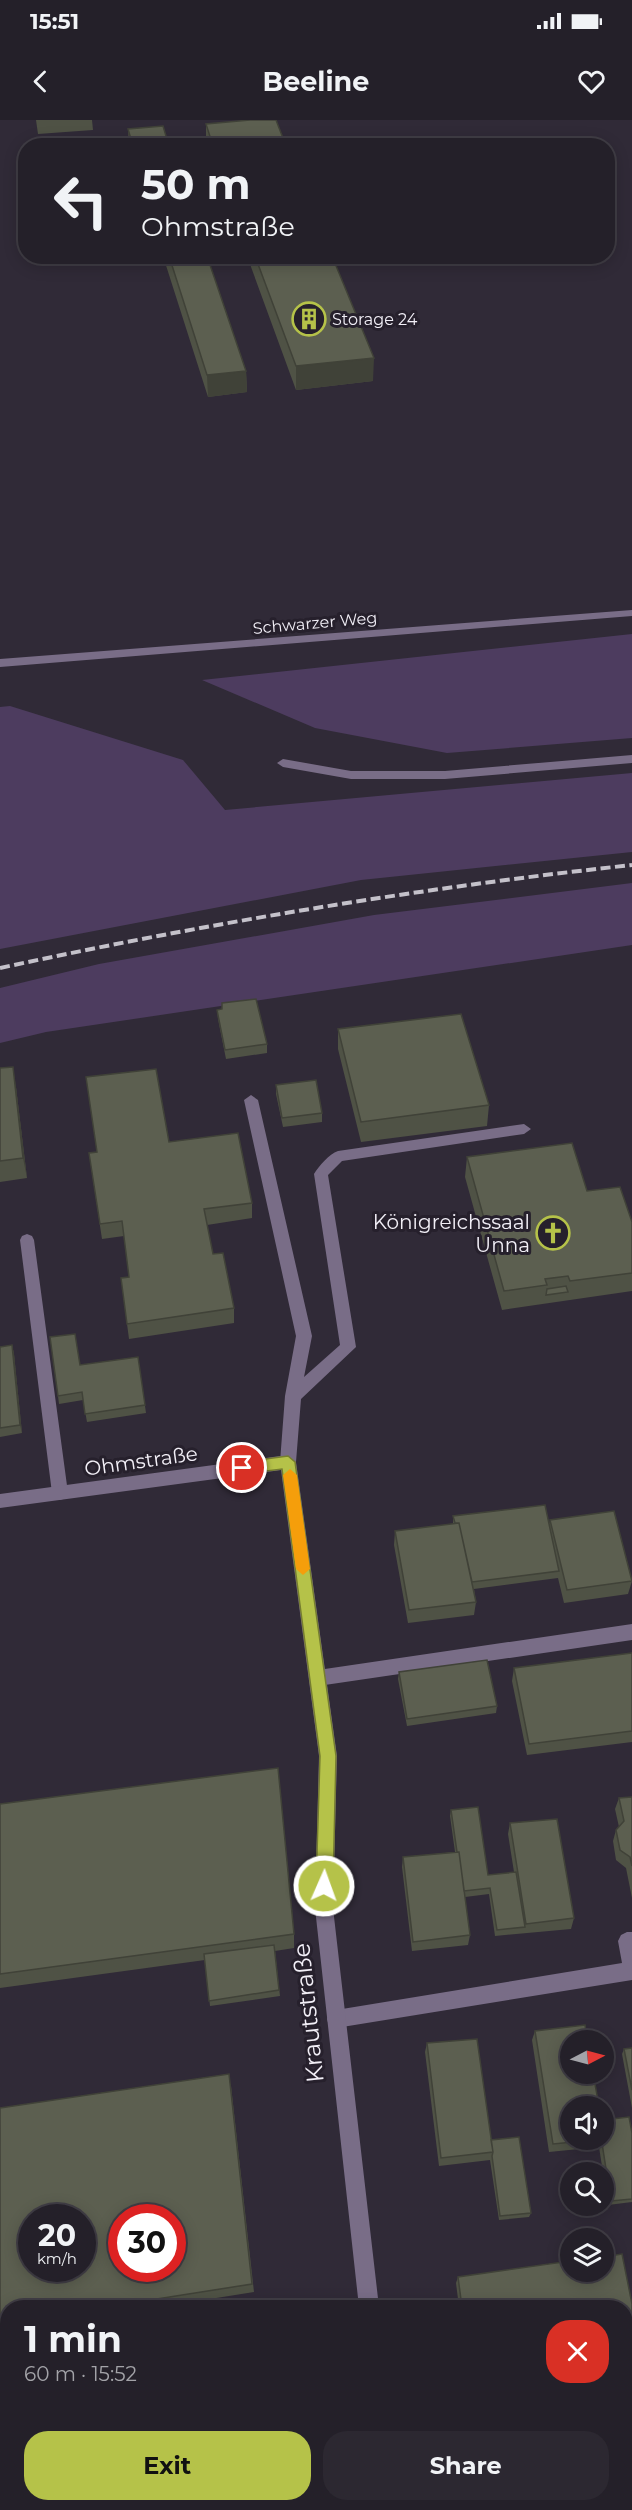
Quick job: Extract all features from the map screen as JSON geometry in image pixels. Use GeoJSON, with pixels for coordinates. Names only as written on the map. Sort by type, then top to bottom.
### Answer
{"type":"FeatureCollection","features":[{"type":"Feature","properties":{"kind":"street","name":"Schwarzer Weg"},"geometry":{"type":"LineString","coordinates":[[0,663],[632,613]]}},
{"type":"Feature","properties":{"kind":"street"},"geometry":{"type":"LineString","coordinates":[[283,763],[351,775],[445,775],[632,759]]}},
{"type":"Feature","properties":{"kind":"street","name":"Krautstraße"},"geometry":{"type":"LineString","coordinates":[[251,1100],[304,1336],[293,1396],[288,1462],[328,1756],[324,1908],[368,2300]]}},
{"type":"Feature","properties":{"kind":"street"},"geometry":{"type":"LineString","coordinates":[[293,1396],[348,1347],[321,1174],[338,1156],[524,1130]]}},
{"type":"Feature","properties":{"kind":"street"},"geometry":{"type":"LineString","coordinates":[[27,1240],[60,1493]]}},
{"type":"Feature","properties":{"kind":"street","name":"Ohmstraße"},"geometry":{"type":"LineString","coordinates":[[0,1502],[288,1462]]}},
{"type":"Feature","properties":{"kind":"street"},"geometry":{"type":"LineString","coordinates":[[318,1678],[632,1632]]}},
{"type":"Feature","properties":{"kind":"street"},"geometry":{"type":"LineString","coordinates":[[336,2019],[632,1969],[627,1941],[632,1941]]}},
{"type":"Feature","properties":{"kind":"shaded area"},"geometry":{"type":"Polygon","coordinates":[[[632,634],[632,738],[447,753],[315,728],[202,680],[632,634]]]}},
{"type":"Feature","properties":{"kind":"shaded area"},"geometry":{"type":"Polygon","coordinates":[[[10,706],[183,760],[225,810],[632,773],[632,852],[361,880],[0,949],[0,707],[10,706]]]}},
{"type":"Feature","properties":{"kind":"shaded area"},"geometry":{"type":"Polygon","coordinates":[[[632,883],[632,945],[46,1032],[0,1043],[0,988],[99,964],[374,915],[632,883]]]}},
{"type":"Feature","properties":{"kind":"building"},"geometry":{"type":"Polygon","coordinates":[[[276,120],[283,138],[210,138],[206,124],[276,120]]]}},
{"type":"Feature","properties":{"kind":"building"},"geometry":{"type":"Polygon","coordinates":[[[163,126],[167,138],[131,138],[128,129],[163,126]]]}},
{"type":"Feature","properties":{"kind":"building"},"geometry":{"type":"Polygon","coordinates":[[[172,264],[210,264],[246,371],[207,375],[172,264]]]}},
{"type":"Feature","properties":{"kind":"building","name":"Storage 24"},"geometry":{"type":"Polygon","coordinates":[[[258,264],[335,264],[374,358],[296,366],[258,264]]]}},
{"type":"Feature","properties":{"kind":"building"},"geometry":{"type":"Polygon","coordinates":[[[256,999],[267,1044],[225,1050],[217,1010],[222,1009],[222,1003],[256,999]]]}},
{"type":"Feature","properties":{"kind":"building"},"geometry":{"type":"Polygon","coordinates":[[[461,1014],[489,1105],[361,1122],[338,1029],[461,1014]]]}},
{"type":"Feature","properties":{"kind":"building"},"geometry":{"type":"Polygon","coordinates":[[[13,1067],[23,1158],[0,1161],[0,1068],[13,1067]]]}},
{"type":"Feature","properties":{"kind":"building"},"geometry":{"type":"Polygon","coordinates":[[[156,1069],[169,1142],[238,1133],[252,1203],[204,1209],[213,1254],[223,1253],[234,1308],[127,1324],[121,1278],[129,1277],[122,1221],[100,1224],[89,1153],[97,1152],[86,1077],[156,1069]]]}},
{"type":"Feature","properties":{"kind":"building"},"geometry":{"type":"Polygon","coordinates":[[[316,1080],[322,1113],[282,1118],[276,1085],[316,1080]]]}},
{"type":"Feature","properties":{"kind":"building","name":"Königreichssaal Unna"},"geometry":{"type":"Polygon","coordinates":[[[572,1143],[587,1191],[620,1187],[632,1222],[632,1273],[570,1281],[568,1276],[545,1279],[547,1285],[504,1291],[467,1157],[572,1143]]]}},
{"type":"Feature","properties":{"kind":"building"},"geometry":{"type":"Polygon","coordinates":[[[566,1286],[568,1292],[546,1295],[547,1289],[566,1286]]]}},
{"type":"Feature","properties":{"kind":"building"},"geometry":{"type":"Polygon","coordinates":[[[75,1334],[80,1365],[138,1357],[145,1405],[85,1414],[82,1392],[58,1396],[50,1337],[75,1334]]]}},
{"type":"Feature","properties":{"kind":"building"},"geometry":{"type":"Polygon","coordinates":[[[12,1345],[20,1425],[0,1428],[0,1347],[12,1345]]]}},
{"type":"Feature","properties":{"kind":"building"},"geometry":{"type":"Polygon","coordinates":[[[545,1505],[559,1571],[472,1582],[459,1523],[455,1523],[453,1516],[545,1505]]]}},
{"type":"Feature","properties":{"kind":"building"},"geometry":{"type":"Polygon","coordinates":[[[614,1511],[632,1581],[567,1590],[550,1520],[614,1511]]]}},
{"type":"Feature","properties":{"kind":"building"},"geometry":{"type":"Polygon","coordinates":[[[459,1523],[476,1602],[409,1610],[395,1531],[459,1523]]]}},
{"type":"Feature","properties":{"kind":"building"},"geometry":{"type":"Polygon","coordinates":[[[632,1653],[632,1731],[529,1744],[514,1668],[632,1653]]]}},
{"type":"Feature","properties":{"kind":"building"},"geometry":{"type":"Polygon","coordinates":[[[487,1660],[497,1706],[407,1719],[399,1672],[487,1660]]]}},
{"type":"Feature","properties":{"kind":"building"},"geometry":{"type":"Polygon","coordinates":[[[278,1768],[294,1934],[0,1974],[0,1804],[278,1768]]]}},
{"type":"Feature","properties":{"kind":"building"},"geometry":{"type":"Polygon","coordinates":[[[632,1797],[632,1866],[630,1857],[620,1850],[616,1830],[624,1821],[619,1798],[632,1797]]]}},
{"type":"Feature","properties":{"kind":"building"},"geometry":{"type":"Polygon","coordinates":[[[478,1807],[488,1875],[516,1872],[525,1927],[497,1930],[490,1888],[464,1891],[451,1810],[478,1807]]]}},
{"type":"Feature","properties":{"kind":"building"},"geometry":{"type":"Polygon","coordinates":[[[557,1819],[574,1918],[526,1924],[510,1823],[557,1819]]]}},
{"type":"Feature","properties":{"kind":"building"},"geometry":{"type":"Polygon","coordinates":[[[459,1852],[470,1935],[413,1942],[403,1857],[459,1852]]]}},
{"type":"Feature","properties":{"kind":"building"},"geometry":{"type":"Polygon","coordinates":[[[274,1945],[279,1990],[209,2001],[204,1954],[274,1945]]]}},
{"type":"Feature","properties":{"kind":"building"},"geometry":{"type":"Polygon","coordinates":[[[585,2025],[586,2030],[560,2030],[560,2084],[595,2084],[597,2096],[560,2096],[560,2143],[553,2144],[535,2031],[585,2025]]]}},
{"type":"Feature","properties":{"kind":"building"},"geometry":{"type":"Polygon","coordinates":[[[477,2039],[493,2152],[441,2158],[427,2043],[477,2039]]]}},
{"type":"Feature","properties":{"kind":"building"},"geometry":{"type":"Polygon","coordinates":[[[632,2048],[632,2090],[624,2049],[632,2048]]]}},
{"type":"Feature","properties":{"kind":"building"},"geometry":{"type":"Polygon","coordinates":[[[229,2074],[252,2284],[150,2300],[0,2300],[0,2108],[229,2074]]]}},
{"type":"Feature","properties":{"kind":"building"},"geometry":{"type":"Polygon","coordinates":[[[629,2117],[632,2133],[632,2199],[614,2201],[614,2162],[605,2162],[603,2150],[614,2150],[614,2119],[629,2117]]]}},
{"type":"Feature","properties":{"kind":"building"},"geometry":{"type":"Polygon","coordinates":[[[519,2137],[531,2213],[500,2216],[491,2140],[519,2137]]]}},
{"type":"Feature","properties":{"kind":"building"},"geometry":{"type":"Polygon","coordinates":[[[622,2254],[631,2300],[461,2300],[458,2277],[560,2262],[560,2282],[614,2282],[614,2255],[622,2254]]]}},
{"type":"Feature","properties":{"kind":"railway"},"geometry":{"type":"LineString","coordinates":[[0,968],[157,936],[314,908],[473,884],[632,865]]}},
{"type":"Feature","properties":{"kind":"slow traffic"},"geometry":{"type":"LineString","coordinates":[[290,1475],[303,1569]]}},
{"type":"Feature","properties":{"kind":"place","name":"Storage 24"},"geometry":{"type":"Point","coordinates":[309,319]}},
{"type":"Feature","properties":{"kind":"place","name":"Königreichssaal Unna"},"geometry":{"type":"Point","coordinates":[553,1233]}},
{"type":"Feature","properties":{"kind":"route"},"geometry":{"type":"LineString","coordinates":[[242,1468],[288,1462],[328,1756],[324,1886]]}}]}
